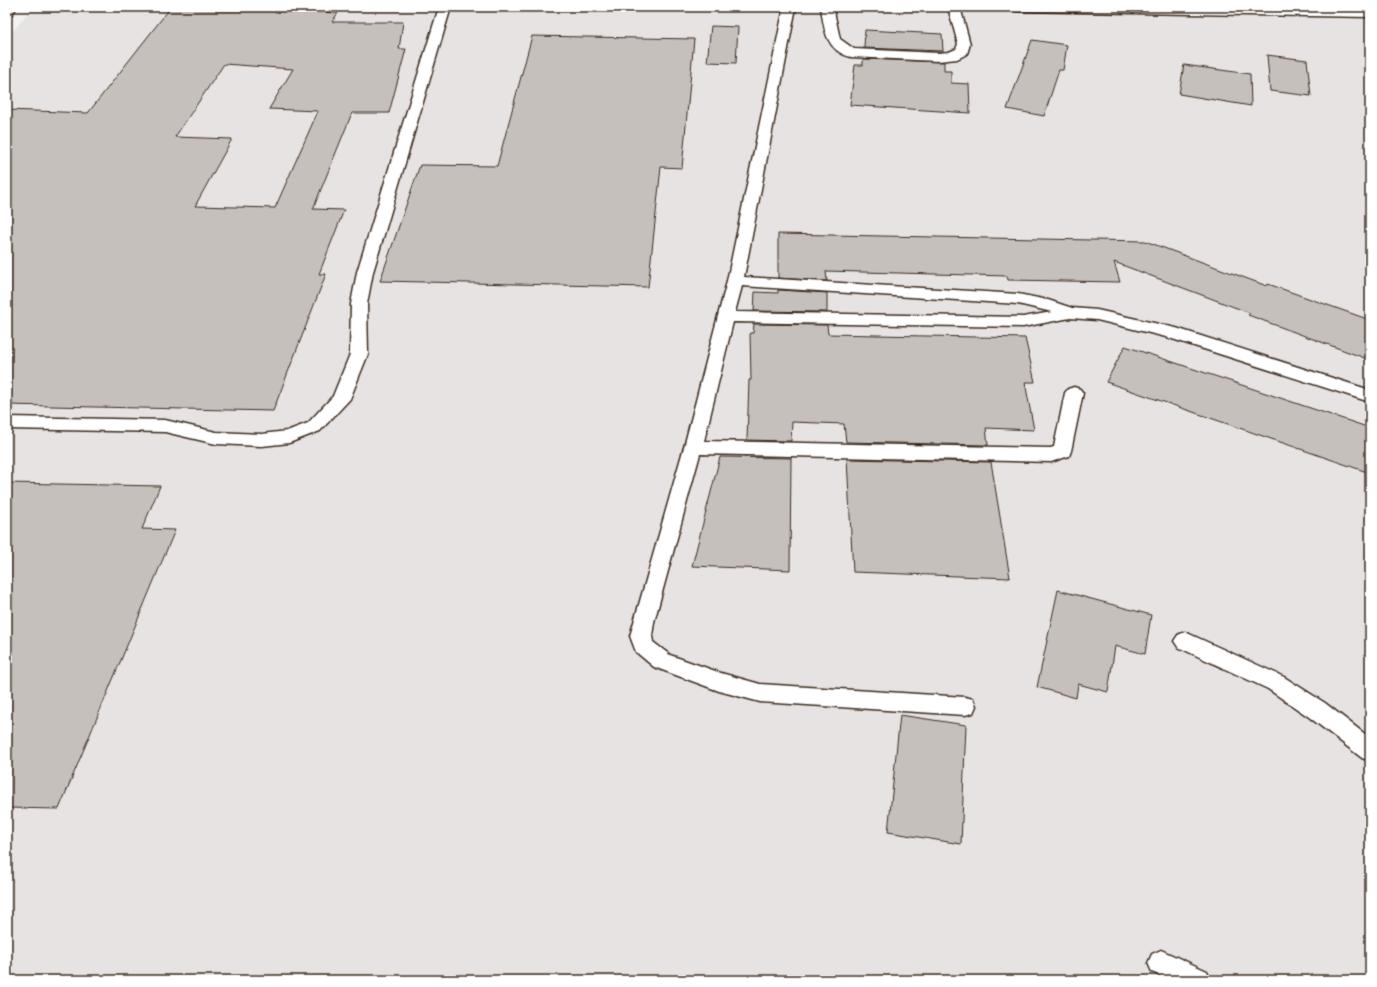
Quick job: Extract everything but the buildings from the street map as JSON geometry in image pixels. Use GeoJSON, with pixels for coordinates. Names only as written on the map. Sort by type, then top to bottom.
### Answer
{"type":"FeatureCollection","features":[{"type":"Feature","properties":{"kind":"street"},"geometry":{"type":"LineString","coordinates":[[7,11],[10,7]]}},
{"type":"Feature","properties":{"kind":"street"},"geometry":{"type":"LineString","coordinates":[[1017,7],[1370,13]]}},
{"type":"Feature","properties":{"kind":"lane"},"geometry":{"type":"LineString","coordinates":[[7,423],[165,426],[216,438],[262,440],[288,437],[314,427],[322,420],[341,399],[359,354],[359,304],[365,272],[445,7]]}},
{"type":"Feature","properties":{"kind":"lane"},"geometry":{"type":"LineString","coordinates":[[790,7],[735,281],[693,447],[644,622],[641,636],[643,646],[662,661],[719,682],[760,693],[965,706]]}},
{"type":"Feature","properties":{"kind":"lane"},"geometry":{"type":"LineString","coordinates":[[827,7],[833,41],[840,48],[851,53],[938,57],[952,56],[962,51],[964,44],[954,7]]}},
{"type":"Feature","properties":{"kind":"lane"},"geometry":{"type":"LineString","coordinates":[[735,281],[1018,299],[1070,313],[1097,315],[1170,332],[1370,396]]}},
{"type":"Feature","properties":{"kind":"lane"},"geometry":{"type":"LineString","coordinates":[[726,317],[1023,322],[1051,318],[1070,313]]}},
{"type":"Feature","properties":{"kind":"lane"},"geometry":{"type":"LineString","coordinates":[[693,447],[1051,455],[1062,451],[1074,393]]}},
{"type":"Feature","properties":{"kind":"lane"},"geometry":{"type":"LineString","coordinates":[[1185,641],[1276,683],[1317,710],[1370,751]]}},
{"type":"Feature","properties":{"kind":"lane"},"geometry":{"type":"LineString","coordinates":[[1162,963],[1198,980]]}},
{"type":"Feature","properties":{"kind":"shaded area"},"geometry":{"type":"Polygon","coordinates":[[[33,7],[1370,7],[1370,980],[7,980],[7,38],[33,7]]]}}]}
